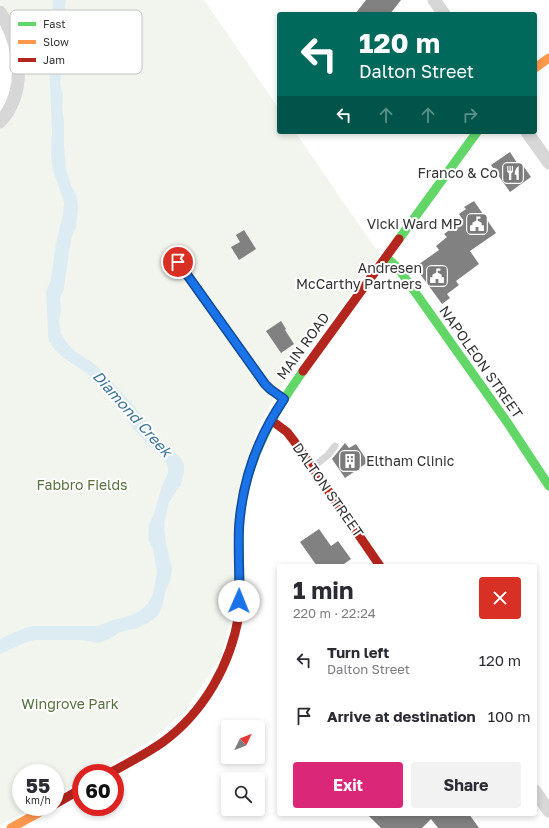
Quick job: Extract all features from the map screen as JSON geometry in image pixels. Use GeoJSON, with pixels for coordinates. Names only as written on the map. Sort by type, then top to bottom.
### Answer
{"type":"FeatureCollection","features":[{"type":"Feature","properties":{"kind":"main road"},"geometry":{"type":"LineString","coordinates":[[537,67],[549,58]]}},
{"type":"Feature","properties":{"kind":"main road","name":"MAIN ROAD"},"geometry":{"type":"LineString","coordinates":[[124,765],[163,741],[178,729],[206,696],[224,666],[236,631],[239,612],[239,528],[243,497],[253,460],[271,420],[330,333],[477,134]]}},
{"type":"Feature","properties":{"kind":"main road","name":"NAPOLEON STREET"},"geometry":{"type":"LineString","coordinates":[[386,258],[398,268],[510,426],[533,464],[549,486]]}},
{"type":"Feature","properties":{"kind":"main road","name":"DALTON STREET"},"geometry":{"type":"LineString","coordinates":[[271,420],[287,432],[379,564]]}},
{"type":"Feature","properties":{"kind":"main road"},"geometry":{"type":"LineString","coordinates":[[12,828],[33,816]]}},
{"type":"Feature","properties":{"kind":"street"},"geometry":{"type":"LineString","coordinates":[[434,0],[443,12]]}},
{"type":"Feature","properties":{"kind":"street"},"geometry":{"type":"LineString","coordinates":[[0,12],[10,31]]}},
{"type":"Feature","properties":{"kind":"street"},"geometry":{"type":"LineString","coordinates":[[0,122],[11,108],[12,74]]}},
{"type":"Feature","properties":{"kind":"street"},"geometry":{"type":"LineString","coordinates":[[0,110],[11,96]]}},
{"type":"Feature","properties":{"kind":"street"},"geometry":{"type":"LineString","coordinates":[[528,134],[549,163]]}},
{"type":"Feature","properties":{"kind":"street"},"geometry":{"type":"LineString","coordinates":[[537,794],[549,811]]}},
{"type":"Feature","properties":{"kind":"lane"},"geometry":{"type":"LineString","coordinates":[[178,262],[265,384],[284,399]]}},
{"type":"Feature","properties":{"kind":"lane"},"geometry":{"type":"LineString","coordinates":[[313,468],[328,456],[335,446]]}},
{"type":"Feature","properties":{"kind":"green space"},"geometry":{"type":"Polygon","coordinates":[[[0,0],[53,0],[52,10],[10,10],[10,48],[7,14],[0,3],[0,0]]]}},
{"type":"Feature","properties":{"kind":"green space"},"geometry":{"type":"Polygon","coordinates":[[[66,0],[204,0],[277,106],[277,134],[296,134],[380,255],[325,328],[302,348],[286,373],[280,390],[269,381],[179,254],[170,260],[262,388],[274,398],[256,430],[233,611],[221,657],[185,711],[149,742],[111,764],[72,764],[72,786],[64,791],[64,764],[12,764],[12,816],[18,816],[0,825],[0,126],[15,106],[12,74],[142,74],[142,10],[65,10],[66,0]]]}},
{"type":"Feature","properties":{"kind":"water"},"geometry":{"type":"Polygon","coordinates":[[[53,0],[66,0],[65,10],[52,10],[53,0]]]}},
{"type":"Feature","properties":{"kind":"water","name":"Diamond Creek"},"geometry":{"type":"Polygon","coordinates":[[[50,74],[61,74],[66,169],[77,197],[78,207],[76,227],[72,236],[69,251],[64,289],[60,298],[61,311],[59,322],[61,334],[74,351],[95,364],[134,406],[157,436],[181,458],[184,464],[184,472],[181,484],[169,502],[164,524],[166,543],[172,569],[170,581],[158,615],[148,623],[137,628],[120,632],[109,639],[98,643],[83,640],[35,640],[24,643],[0,654],[0,639],[25,628],[33,626],[98,626],[132,615],[148,604],[153,594],[157,572],[153,549],[148,539],[149,524],[168,473],[166,462],[133,429],[125,415],[102,388],[88,374],[64,358],[55,350],[49,341],[46,291],[51,280],[64,202],[53,170],[51,156],[52,129],[50,74]]]}},
{"type":"Feature","properties":{"kind":"building"},"geometry":{"type":"Polygon","coordinates":[[[366,0],[401,0],[392,12],[357,12],[366,0]]]}},
{"type":"Feature","properties":{"kind":"building","name":"Franco & Co"},"geometry":{"type":"Polygon","coordinates":[[[510,152],[521,169],[524,167],[531,177],[510,192],[491,165],[510,152]]]}},
{"type":"Feature","properties":{"kind":"building"},"geometry":{"type":"Polygon","coordinates":[[[474,201],[496,233],[470,251],[479,264],[456,281],[459,285],[447,294],[450,298],[442,304],[415,267],[439,250],[436,246],[447,237],[444,234],[463,220],[459,214],[466,209],[464,207],[474,201]]]}},
{"type":"Feature","properties":{"kind":"building"},"geometry":{"type":"Polygon","coordinates":[[[244,230],[256,249],[239,260],[231,247],[240,242],[236,235],[244,230]]]}},
{"type":"Feature","properties":{"kind":"building"},"geometry":{"type":"Polygon","coordinates":[[[281,321],[294,344],[281,353],[266,331],[281,321]]]}},
{"type":"Feature","properties":{"kind":"building","name":"Eltham Clinic"},"geometry":{"type":"Polygon","coordinates":[[[345,443],[349,448],[356,444],[368,462],[345,478],[332,459],[345,443]]]}},
{"type":"Feature","properties":{"kind":"building"},"geometry":{"type":"Polygon","coordinates":[[[319,529],[331,546],[338,541],[351,559],[344,564],[316,564],[300,542],[319,529]]]}},
{"type":"Feature","properties":{"kind":"building"},"geometry":{"type":"Polygon","coordinates":[[[369,816],[470,816],[479,828],[438,828],[431,819],[422,828],[381,828],[369,816]]]}},
{"type":"Feature","properties":{"kind":"traffic: fast"},"geometry":{"type":"LineString","coordinates":[[399,239],[476,134]]}},
{"type":"Feature","properties":{"kind":"traffic: fast"},"geometry":{"type":"LineString","coordinates":[[386,257],[398,268],[509,425],[549,486]]}},
{"type":"Feature","properties":{"kind":"traffic: fast"},"geometry":{"type":"LineString","coordinates":[[239,614],[239,525],[246,483],[252,463],[269,425],[303,371]]}},
{"type":"Feature","properties":{"kind":"traffic: slow"},"geometry":{"type":"LineString","coordinates":[[537,67],[549,58]]}},
{"type":"Feature","properties":{"kind":"traffic: slow"},"geometry":{"type":"LineString","coordinates":[[11,828],[33,816]]}},
{"type":"Feature","properties":{"kind":"traffic: jam"},"geometry":{"type":"LineString","coordinates":[[303,371],[399,239]]}},
{"type":"Feature","properties":{"kind":"traffic: jam"},"geometry":{"type":"LineString","coordinates":[[271,420],[287,432],[294,441],[379,564]]}},
{"type":"Feature","properties":{"kind":"traffic: jam"},"geometry":{"type":"LineString","coordinates":[[124,765],[163,742],[178,730],[203,702],[213,686],[230,651],[239,614]]}},
{"type":"Feature","properties":{"kind":"traffic: jam"},"geometry":{"type":"LineString","coordinates":[[64,799],[72,794]]}},
{"type":"Feature","properties":{"kind":"place","name":"Franco & Co"},"geometry":{"type":"Point","coordinates":[513,173]}},
{"type":"Feature","properties":{"kind":"place","name":"Vicki Ward MP"},"geometry":{"type":"Point","coordinates":[477,224]}},
{"type":"Feature","properties":{"kind":"place","name":"Andresen McCarthy Partners"},"geometry":{"type":"Point","coordinates":[437,276]}},
{"type":"Feature","properties":{"kind":"place","name":"Eltham Clinic"},"geometry":{"type":"Point","coordinates":[350,461]}},
{"type":"Feature","properties":{"kind":"route"},"geometry":{"type":"LineString","coordinates":[[178,262],[265,384],[284,399],[262,438],[247,479],[239,528],[239,601]]}},
{"type":"Feature","properties":{"kind":"park label","name":"Fabbro Fields"},"geometry":{"type":"Point","coordinates":[82,485]}},
{"type":"Feature","properties":{"kind":"park label","name":"Wingrove Park"},"geometry":{"type":"Point","coordinates":[70,704]}}]}
